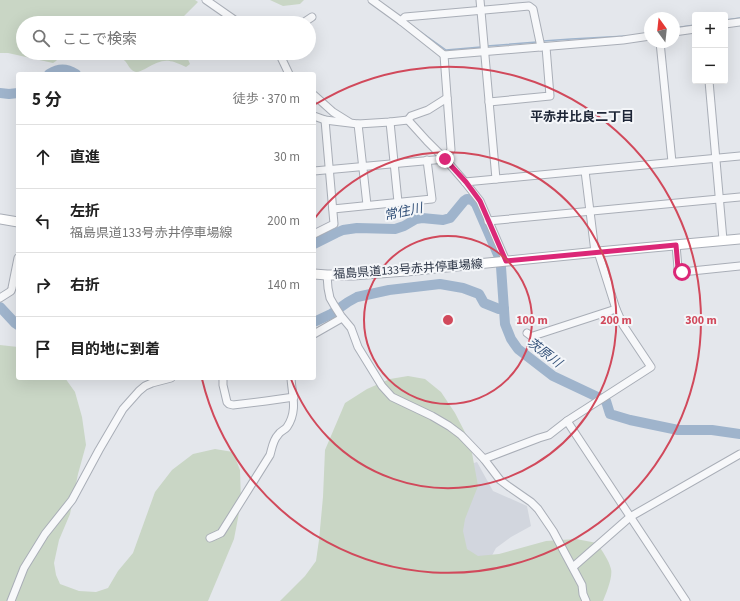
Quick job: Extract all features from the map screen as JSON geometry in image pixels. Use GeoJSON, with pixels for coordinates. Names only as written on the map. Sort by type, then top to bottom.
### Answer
{"type":"FeatureCollection","features":[{"type":"Feature","properties":{"kind":"main road"},"geometry":{"type":"LineString","coordinates":[[0,219],[16,222]]}},
{"type":"Feature","properties":{"kind":"main road","name":"福島県道133号赤井停車場線"},"geometry":{"type":"LineString","coordinates":[[316,274],[352,275],[406,271],[740,239]]}},
{"type":"Feature","properties":{"kind":"street"},"geometry":{"type":"LineString","coordinates":[[206,0],[229,16]]}},
{"type":"Feature","properties":{"kind":"street"},"geometry":{"type":"LineString","coordinates":[[372,0],[403,20],[444,55],[451,150],[445,159]]}},
{"type":"Feature","properties":{"kind":"street"},"geometry":{"type":"LineString","coordinates":[[480,0],[496,179]]}},
{"type":"Feature","properties":{"kind":"street"},"geometry":{"type":"LineString","coordinates":[[403,20],[481,10],[529,6],[533,9],[542,44],[550,96],[489,102]]}},
{"type":"Feature","properties":{"kind":"street"},"geometry":{"type":"LineString","coordinates":[[728,24],[740,22]]}},
{"type":"Feature","properties":{"kind":"street"},"geometry":{"type":"LineString","coordinates":[[680,31],[692,29]]}},
{"type":"Feature","properties":{"kind":"street"},"geometry":{"type":"LineString","coordinates":[[444,55],[484,48],[623,40],[644,37]]}},
{"type":"Feature","properties":{"kind":"street"},"geometry":{"type":"LineString","coordinates":[[661,48],[672,162]]}},
{"type":"Feature","properties":{"kind":"street"},"geometry":{"type":"LineString","coordinates":[[282,60],[288,72]]}},
{"type":"Feature","properties":{"kind":"street"},"geometry":{"type":"LineString","coordinates":[[709,84],[723,240]]}},
{"type":"Feature","properties":{"kind":"street"},"geometry":{"type":"LineString","coordinates":[[316,97],[333,112],[355,124]]}},
{"type":"Feature","properties":{"kind":"street"},"geometry":{"type":"LineString","coordinates":[[316,117],[325,120],[355,124],[408,120],[411,116],[428,110],[447,98]]}},
{"type":"Feature","properties":{"kind":"street"},"geometry":{"type":"LineString","coordinates":[[316,233],[334,224],[325,120]]}},
{"type":"Feature","properties":{"kind":"street"},"geometry":{"type":"LineString","coordinates":[[408,120],[466,182],[480,201],[502,261]]}},
{"type":"Feature","properties":{"kind":"street"},"geometry":{"type":"LineString","coordinates":[[390,122],[398,202]]}},
{"type":"Feature","properties":{"kind":"street"},"geometry":{"type":"LineString","coordinates":[[355,124],[367,205]]}},
{"type":"Feature","properties":{"kind":"street"},"geometry":{"type":"LineString","coordinates":[[466,182],[740,156]]}},
{"type":"Feature","properties":{"kind":"street"},"geometry":{"type":"LineString","coordinates":[[316,171],[445,159]]}},
{"type":"Feature","properties":{"kind":"street"},"geometry":{"type":"LineString","coordinates":[[333,209],[432,199],[427,160]]}},
{"type":"Feature","properties":{"kind":"street"},"geometry":{"type":"LineString","coordinates":[[484,459],[549,435],[567,421],[651,367],[623,325],[596,252],[585,171]]}},
{"type":"Feature","properties":{"kind":"street"},"geometry":{"type":"LineString","coordinates":[[488,221],[740,197]]}},
{"type":"Feature","properties":{"kind":"street"},"geometry":{"type":"LineString","coordinates":[[676,245],[678,268],[682,272],[740,266]]}},
{"type":"Feature","properties":{"kind":"street"},"geometry":{"type":"LineString","coordinates":[[0,298],[12,288],[16,268]]}},
{"type":"Feature","properties":{"kind":"street"},"geometry":{"type":"LineString","coordinates":[[327,275],[330,298],[351,328],[358,347],[387,393],[392,397],[432,416],[461,435],[504,483],[531,502],[538,509],[553,531],[582,585],[583,594],[586,601]]}},
{"type":"Feature","properties":{"kind":"street"},"geometry":{"type":"LineString","coordinates":[[527,333],[533,336],[616,309]]}},
{"type":"Feature","properties":{"kind":"street"},"geometry":{"type":"LineString","coordinates":[[316,333],[342,317]]}},
{"type":"Feature","properties":{"kind":"street"},"geometry":{"type":"LineString","coordinates":[[11,601],[24,568],[45,534],[72,500],[123,409],[145,386],[163,380]]}},
{"type":"Feature","properties":{"kind":"street"},"geometry":{"type":"LineString","coordinates":[[223,380],[228,402],[229,404],[233,405],[294,397]]}},
{"type":"Feature","properties":{"kind":"street"},"geometry":{"type":"LineString","coordinates":[[210,538],[221,533],[270,455],[273,442],[278,434],[287,427],[293,415],[294,408],[291,380]]}},
{"type":"Feature","properties":{"kind":"street"},"geometry":{"type":"LineString","coordinates":[[567,421],[686,601]]}},
{"type":"Feature","properties":{"kind":"street"},"geometry":{"type":"LineString","coordinates":[[572,567],[630,517],[740,454]]}},
{"type":"Feature","properties":{"kind":"shaded area"},"geometry":{"type":"Polygon","coordinates":[[[477,462],[493,491],[527,506],[531,526],[511,537],[496,548],[489,561],[487,570],[427,512],[462,467],[477,462]]]}},
{"type":"Feature","properties":{"kind":"green space"},"geometry":{"type":"Polygon","coordinates":[[[0,0],[195,0],[198,2],[184,16],[16,16],[16,55],[0,53],[0,0]]]}},
{"type":"Feature","properties":{"kind":"green space"},"geometry":{"type":"Polygon","coordinates":[[[270,0],[304,0],[300,4],[283,6],[270,0]]]}},
{"type":"Feature","properties":{"kind":"green space"},"geometry":{"type":"Polygon","coordinates":[[[40,60],[57,60],[53,63],[40,60]]]}},
{"type":"Feature","properties":{"kind":"green space"},"geometry":{"type":"Polygon","coordinates":[[[124,60],[188,60],[190,64],[186,67],[174,62],[165,61],[156,63],[136,72],[129,67],[124,60]]]}},
{"type":"Feature","properties":{"kind":"green space"},"geometry":{"type":"Polygon","coordinates":[[[0,345],[16,347],[16,380],[66,380],[75,392],[82,417],[86,445],[78,474],[70,514],[59,540],[54,563],[56,575],[60,584],[79,591],[96,592],[108,588],[118,571],[133,553],[155,492],[172,470],[193,454],[215,449],[233,452],[240,470],[241,502],[234,539],[208,601],[0,601],[0,345]]]}},
{"type":"Feature","properties":{"kind":"green space"},"geometry":{"type":"Polygon","coordinates":[[[408,376],[425,379],[441,392],[455,413],[470,442],[478,486],[465,519],[463,531],[467,549],[478,556],[499,554],[546,541],[576,539],[597,543],[609,562],[611,569],[609,585],[603,601],[280,601],[305,576],[316,561],[323,497],[325,450],[345,403],[367,389],[390,379],[408,376]]]}},
{"type":"Feature","properties":{"kind":"waterway"},"geometry":{"type":"LineString","coordinates":[[728,20],[740,18]]}},
{"type":"Feature","properties":{"kind":"waterway"},"geometry":{"type":"LineString","coordinates":[[411,25],[446,50],[481,47]]}},
{"type":"Feature","properties":{"kind":"waterway"},"geometry":{"type":"LineString","coordinates":[[680,27],[692,25]]}},
{"type":"Feature","properties":{"kind":"waterway"},"geometry":{"type":"LineString","coordinates":[[543,41],[627,36]]}},
{"type":"Feature","properties":{"kind":"waterway"},"geometry":{"type":"LineString","coordinates":[[487,46],[537,42]]}},
{"type":"Feature","properties":{"kind":"waterway","name":"常住川"},"geometry":{"type":"LineString","coordinates":[[54,72],[62,70],[71,72]]}},
{"type":"Feature","properties":{"kind":"waterway","name":"常住川"},"geometry":{"type":"LineString","coordinates":[[0,93],[16,93]]}},
{"type":"Feature","properties":{"kind":"waterway","name":"茨原川"},"geometry":{"type":"LineString","coordinates":[[316,243],[343,230],[357,228],[395,229],[416,219],[422,218],[443,220],[450,218],[464,201],[467,199],[472,200],[476,204],[499,257],[505,324],[511,339],[518,349],[553,376],[606,401],[610,414],[630,420],[678,430],[712,430],[740,434]]}},
{"type":"Feature","properties":{"kind":"waterway","name":"茨原川"},"geometry":{"type":"LineString","coordinates":[[316,321],[331,314],[357,297],[389,290],[440,284],[463,288],[479,294],[484,303],[499,309],[504,309]]}},
{"type":"Feature","properties":{"kind":"waterway","name":"茨原川"},"geometry":{"type":"LineString","coordinates":[[0,307],[16,324]]}},
{"type":"Feature","properties":{"kind":"district","name":"平赤井比良二丁目"},"geometry":{"type":"Point","coordinates":[582,116]}},
{"type":"Feature","properties":{"kind":"route"},"geometry":{"type":"LineString","coordinates":[[445,159],[466,182],[480,201],[506,261],[676,245],[678,268],[682,272]]}}]}
